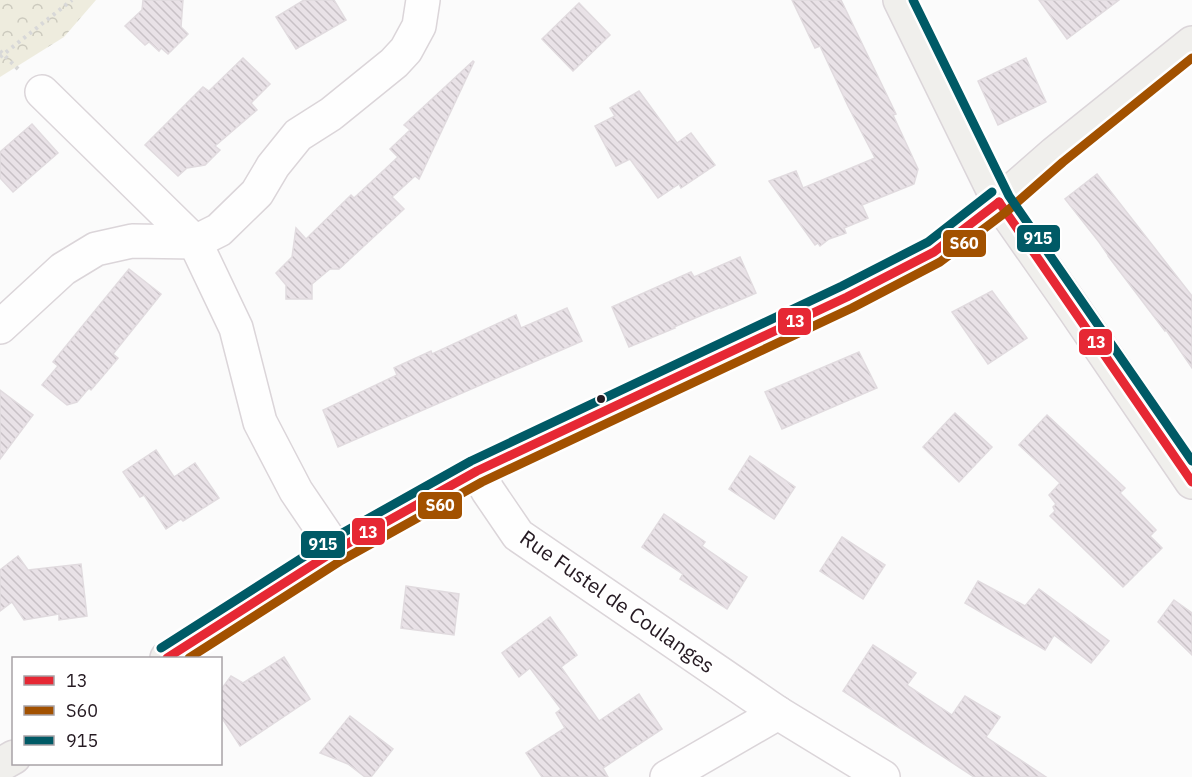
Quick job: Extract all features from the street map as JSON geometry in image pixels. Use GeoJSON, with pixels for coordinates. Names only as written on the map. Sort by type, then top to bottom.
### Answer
{"type":"FeatureCollection","features":[{"type":"Feature","properties":{"kind":"main road"},"geometry":{"type":"LineString","coordinates":[[900,0],[999,202],[1192,482]]}},
{"type":"Feature","properties":{"kind":"main road"},"geometry":{"type":"LineString","coordinates":[[169,657],[336,550],[477,471],[847,297],[934,252],[999,202],[1055,153],[1192,43]]}},
{"type":"Feature","properties":{"kind":"street"},"geometry":{"type":"LineString","coordinates":[[0,327],[63,269],[96,249],[132,241],[195,242],[219,230],[256,193],[273,166],[298,135],[331,114],[394,63],[406,50],[419,26],[423,0]]}},
{"type":"Feature","properties":{"kind":"street"},"geometry":{"type":"LineString","coordinates":[[42,92],[195,242],[236,328],[260,422],[296,491],[336,550]]}},
{"type":"Feature","properties":{"kind":"street","name":"Rue Fustel de Coulanges"},"geometry":{"type":"LineString","coordinates":[[477,471],[518,535],[778,713],[883,777]]}},
{"type":"Feature","properties":{"kind":"street"},"geometry":{"type":"LineString","coordinates":[[667,777],[778,713]]}},
{"type":"Feature","properties":{"kind":"path"},"geometry":{"type":"LineString","coordinates":[[0,57],[72,0]]}},
{"type":"Feature","properties":{"kind":"green space"},"geometry":{"type":"Polygon","coordinates":[[[0,0],[96,0],[64,37],[0,77],[0,0]]]}},
{"type":"Feature","properties":{"kind":"building"},"geometry":{"type":"Polygon","coordinates":[[[143,0],[183,0],[181,27],[188,34],[168,54],[161,48],[159,51],[149,42],[145,45],[125,26],[142,10],[143,0]]]}},
{"type":"Feature","properties":{"kind":"building"},"geometry":{"type":"Polygon","coordinates":[[[304,0],[334,0],[346,20],[296,49],[276,17],[304,0]]]}},
{"type":"Feature","properties":{"kind":"building"},"geometry":{"type":"Polygon","coordinates":[[[792,0],[841,0],[896,114],[893,115],[918,169],[914,184],[862,205],[868,218],[844,228],[846,233],[829,239],[820,246],[818,243],[815,245],[769,181],[796,171],[803,188],[875,158],[820,46],[815,48],[792,0]]]}},
{"type":"Feature","properties":{"kind":"building"},"geometry":{"type":"Polygon","coordinates":[[[1039,0],[1119,0],[1067,39],[1039,0]]]}},
{"type":"Feature","properties":{"kind":"building"},"geometry":{"type":"Polygon","coordinates":[[[579,3],[610,35],[573,71],[542,39],[579,3]]]}},
{"type":"Feature","properties":{"kind":"building"},"geometry":{"type":"Polygon","coordinates":[[[243,58],[270,84],[251,103],[257,110],[215,146],[220,150],[205,165],[187,168],[178,176],[145,145],[203,87],[209,91],[243,58]]]}},
{"type":"Feature","properties":{"kind":"building"},"geometry":{"type":"Polygon","coordinates":[[[1026,58],[1046,102],[998,125],[978,81],[1026,58]]]}},
{"type":"Feature","properties":{"kind":"building"},"geometry":{"type":"Polygon","coordinates":[[[473,61],[419,179],[415,176],[392,197],[404,209],[339,269],[330,269],[312,284],[312,299],[286,299],[286,285],[276,273],[292,257],[296,228],[306,239],[351,195],[354,198],[398,157],[390,149],[410,130],[404,125],[473,61]]]}},
{"type":"Feature","properties":{"kind":"building"},"geometry":{"type":"Polygon","coordinates":[[[639,91],[677,143],[691,133],[715,165],[681,188],[679,184],[658,198],[630,159],[616,166],[595,126],[615,116],[610,108],[639,91]]]}},
{"type":"Feature","properties":{"kind":"building"},"geometry":{"type":"Polygon","coordinates":[[[32,124],[58,153],[13,192],[0,178],[0,152],[32,124]]]}},
{"type":"Feature","properties":{"kind":"building"},"geometry":{"type":"Polygon","coordinates":[[[1097,174],[1192,296],[1192,368],[1166,330],[1065,199],[1097,174]]]}},
{"type":"Feature","properties":{"kind":"building"},"geometry":{"type":"Polygon","coordinates":[[[740,257],[756,293],[629,347],[612,307],[691,272],[694,277],[740,257]]]}},
{"type":"Feature","properties":{"kind":"building"},"geometry":{"type":"Polygon","coordinates":[[[129,269],[161,294],[113,354],[118,358],[91,390],[89,388],[77,402],[67,405],[42,385],[58,366],[53,362],[129,269]]]}},
{"type":"Feature","properties":{"kind":"building"},"geometry":{"type":"Polygon","coordinates":[[[992,291],[1027,338],[988,364],[952,312],[992,291]]]}},
{"type":"Feature","properties":{"kind":"building"},"geometry":{"type":"Polygon","coordinates":[[[567,308],[582,341],[338,447],[323,410],[397,375],[394,368],[431,351],[432,354],[516,315],[521,328],[567,308]]]}},
{"type":"Feature","properties":{"kind":"building"},"geometry":{"type":"Polygon","coordinates":[[[859,352],[877,388],[782,429],[765,392],[859,352]]]}},
{"type":"Feature","properties":{"kind":"building"},"geometry":{"type":"Polygon","coordinates":[[[0,390],[33,415],[0,459],[0,390]]]}},
{"type":"Feature","properties":{"kind":"building"},"geometry":{"type":"Polygon","coordinates":[[[955,413],[992,447],[959,482],[923,447],[955,413]]]}},
{"type":"Feature","properties":{"kind":"building"},"geometry":{"type":"Polygon","coordinates":[[[1047,415],[1125,488],[1120,493],[1156,530],[1150,536],[1162,548],[1123,587],[1050,516],[1055,511],[1053,507],[1056,504],[1049,495],[1060,483],[1019,445],[1047,415]]]}},
{"type":"Feature","properties":{"kind":"building"},"geometry":{"type":"Polygon","coordinates":[[[156,450],[174,477],[195,463],[219,498],[166,529],[144,495],[140,497],[123,472],[156,450]]]}},
{"type":"Feature","properties":{"kind":"building"},"geometry":{"type":"Polygon","coordinates":[[[750,456],[795,487],[774,519],[729,489],[750,456]]]}},
{"type":"Feature","properties":{"kind":"building"},"geometry":{"type":"Polygon","coordinates":[[[664,514],[705,542],[702,546],[747,577],[727,609],[680,579],[683,574],[642,547],[664,514]]]}},
{"type":"Feature","properties":{"kind":"building"},"geometry":{"type":"Polygon","coordinates":[[[842,537],[885,565],[863,599],[820,571],[842,537]]]}},
{"type":"Feature","properties":{"kind":"building"},"geometry":{"type":"Polygon","coordinates":[[[18,556],[28,570],[81,564],[87,616],[59,620],[59,614],[24,620],[12,602],[0,611],[0,570],[18,556]]]}},
{"type":"Feature","properties":{"kind":"building"},"geometry":{"type":"Polygon","coordinates":[[[978,581],[1025,606],[1039,589],[1109,641],[1091,663],[1054,635],[1045,650],[965,603],[978,581]]]}},
{"type":"Feature","properties":{"kind":"building"},"geometry":{"type":"Polygon","coordinates":[[[406,586],[459,594],[454,635],[401,628],[406,586]]]}},
{"type":"Feature","properties":{"kind":"building"},"geometry":{"type":"Polygon","coordinates":[[[1174,600],[1192,613],[1192,655],[1158,622],[1174,600]]]}},
{"type":"Feature","properties":{"kind":"building"},"geometry":{"type":"Polygon","coordinates":[[[550,617],[577,655],[561,667],[599,721],[639,694],[662,729],[603,768],[608,777],[542,777],[526,753],[565,728],[556,713],[561,709],[530,668],[519,677],[502,653],[550,617]]]}},
{"type":"Feature","properties":{"kind":"building"},"geometry":{"type":"Polygon","coordinates":[[[873,645],[916,673],[907,685],[952,715],[965,696],[1000,717],[986,737],[1046,777],[974,777],[843,691],[873,645]]]}},
{"type":"Feature","properties":{"kind":"building"},"geometry":{"type":"Polygon","coordinates":[[[284,657],[310,699],[240,746],[222,718],[222,688],[231,676],[243,683],[284,657]]]}},
{"type":"Feature","properties":{"kind":"building"},"geometry":{"type":"Polygon","coordinates":[[[350,716],[393,749],[371,777],[365,777],[348,764],[320,753],[350,716]]]}},
{"type":"Feature","properties":{"kind":"transit line","name":"915"},"geometry":{"type":"LineString","coordinates":[[913,0],[1009,196],[1192,461]]}},
{"type":"Feature","properties":{"kind":"transit line","name":"S60"},"geometry":{"type":"LineString","coordinates":[[191,657],[342,560],[482,482],[852,308],[940,262],[1006,212],[1063,162],[1192,58]]}},
{"type":"Feature","properties":{"kind":"transit line","name":"915"},"geometry":{"type":"LineString","coordinates":[[161,648],[330,540],[471,461],[842,286],[928,242],[992,192]]}},
{"type":"Feature","properties":{"kind":"transit line","name":"13"},"geometry":{"type":"LineString","coordinates":[[999,202],[1192,482]]}},
{"type":"Feature","properties":{"kind":"transit line","name":"13"},"geometry":{"type":"LineString","coordinates":[[169,657],[336,550],[477,471],[847,297],[934,252],[999,202]]}}]}
